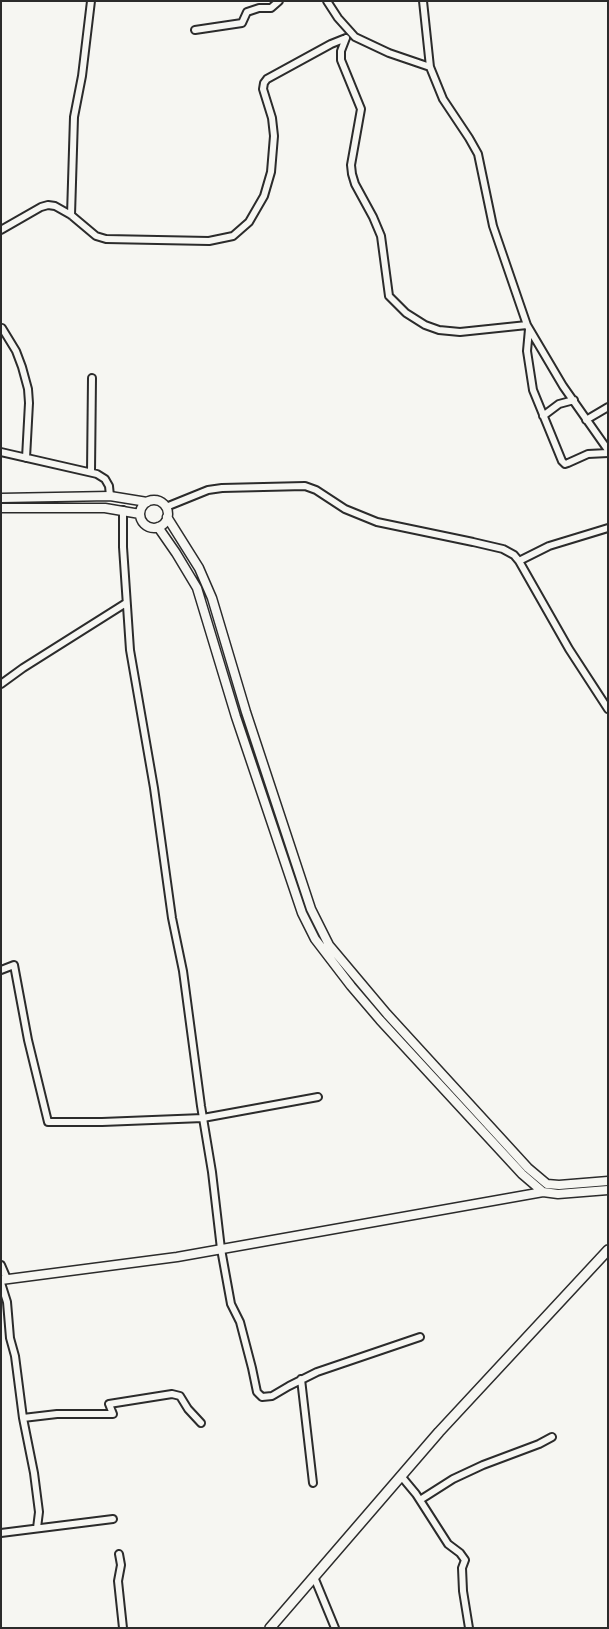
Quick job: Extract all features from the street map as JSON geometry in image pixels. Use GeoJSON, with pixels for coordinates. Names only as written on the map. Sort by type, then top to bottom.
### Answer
{"type":"FeatureCollection","features":[{"type":"Feature","properties":{"kind":"main road"},"geometry":{"type":"LineString","coordinates":[[270,1628],[439,1432],[608,1250]]}},
{"type":"Feature","properties":{"kind":"street"},"geometry":{"type":"LineString","coordinates":[[71,215],[74,118],[82,76],[91,1]]}},
{"type":"Feature","properties":{"kind":"street"},"geometry":{"type":"LineString","coordinates":[[195,30],[242,23],[247,12],[260,8],[271,8],[279,1]]}},
{"type":"Feature","properties":{"kind":"street"},"geometry":{"type":"LineString","coordinates":[[327,1],[338,18],[355,37],[389,53],[430,67]]}},
{"type":"Feature","properties":{"kind":"street"},"geometry":{"type":"LineString","coordinates":[[423,1],[430,67],[443,99],[478,154],[493,226],[528,327],[586,420],[608,451],[588,454],[568,464],[563,463],[532,384],[527,351],[528,327]]}},
{"type":"Feature","properties":{"kind":"street"},"geometry":{"type":"LineString","coordinates":[[1,230],[48,205],[55,206],[71,215],[96,236],[106,239],[209,241],[233,236],[241,231],[249,222],[264,196],[271,172],[274,136],[272,118],[263,89],[264,83],[267,79],[331,44],[346,38],[355,37]]}},
{"type":"Feature","properties":{"kind":"street"},"geometry":{"type":"LineString","coordinates":[[346,38],[341,51],[341,60],[361,109],[351,165],[352,174],[382,239],[389,296],[406,313],[425,325],[438,330],[460,332],[528,327]]}},
{"type":"Feature","properties":{"kind":"street"},"geometry":{"type":"LineString","coordinates":[[2,328],[16,352],[28,390],[26,458]]}},
{"type":"Feature","properties":{"kind":"street"},"geometry":{"type":"LineString","coordinates":[[91,472],[92,378]]}},
{"type":"Feature","properties":{"kind":"street"},"geometry":{"type":"LineString","coordinates":[[543,416],[558,404],[574,400]]}},
{"type":"Feature","properties":{"kind":"street"},"geometry":{"type":"LineString","coordinates":[[586,420],[608,406]]}},
{"type":"Feature","properties":{"kind":"street"},"geometry":{"type":"LineString","coordinates":[[1,452],[91,472],[105,479],[109,486],[110,496]]}},
{"type":"Feature","properties":{"kind":"street"},"geometry":{"type":"LineString","coordinates":[[166,507],[208,490],[305,486],[316,490],[355,515],[377,522],[503,550],[514,555],[569,648],[608,709]]}},
{"type":"Feature","properties":{"kind":"street"},"geometry":{"type":"LineString","coordinates":[[1,498],[110,496],[147,502],[158,500],[166,507],[168,517],[198,568],[212,598],[246,712],[311,909],[329,945],[387,1014],[528,1168],[547,1184],[559,1185],[608,1181]]}},
{"type":"Feature","properties":{"kind":"street"},"geometry":{"type":"LineString","coordinates":[[147,502],[142,507],[140,514],[144,524],[150,527],[158,527],[164,524],[168,517]]}},
{"type":"Feature","properties":{"kind":"street"},"geometry":{"type":"LineString","coordinates":[[1,508],[105,508],[140,514]]}},
{"type":"Feature","properties":{"kind":"street"},"geometry":{"type":"LineString","coordinates":[[123,510],[126,603],[130,650],[154,788],[172,918],[182,971],[212,1172],[221,1249],[231,1304],[240,1322],[257,1392],[262,1397],[272,1396],[317,1372],[420,1336]]}},
{"type":"Feature","properties":{"kind":"street"},"geometry":{"type":"LineString","coordinates":[[158,527],[192,578],[199,594],[246,745],[302,913],[315,939],[350,986],[380,1020],[506,1158],[543,1192]]}},
{"type":"Feature","properties":{"kind":"street"},"geometry":{"type":"LineString","coordinates":[[519,561],[549,546],[608,528]]}},
{"type":"Feature","properties":{"kind":"street"},"geometry":{"type":"LineString","coordinates":[[1,684],[126,603]]}},
{"type":"Feature","properties":{"kind":"street"},"geometry":{"type":"LineString","coordinates":[[1,970],[14,965],[28,1040],[48,1122],[203,1118],[318,1097]]}},
{"type":"Feature","properties":{"kind":"street"},"geometry":{"type":"LineString","coordinates":[[3,1281],[177,1257],[543,1192],[558,1194],[608,1190]]}},
{"type":"Feature","properties":{"kind":"street"},"geometry":{"type":"LineString","coordinates":[[1,1265],[10,1338],[15,1356],[23,1418],[34,1473],[39,1512],[37,1528]]}},
{"type":"Feature","properties":{"kind":"street"},"geometry":{"type":"LineString","coordinates":[[301,1379],[313,1483]]}},
{"type":"Feature","properties":{"kind":"street"},"geometry":{"type":"LineString","coordinates":[[23,1418],[57,1414],[113,1414],[109,1404],[172,1394],[180,1396],[188,1409],[201,1423]]}},
{"type":"Feature","properties":{"kind":"street"},"geometry":{"type":"LineString","coordinates":[[420,1500],[453,1479],[483,1465],[539,1444],[552,1436]]}},
{"type":"Feature","properties":{"kind":"street"},"geometry":{"type":"LineString","coordinates":[[401,1476],[420,1500],[448,1544],[460,1553],[465,1560],[462,1568],[463,1591],[470,1628]]}},
{"type":"Feature","properties":{"kind":"street"},"geometry":{"type":"LineString","coordinates":[[1,1533],[113,1519]]}},
{"type":"Feature","properties":{"kind":"street"},"geometry":{"type":"LineString","coordinates":[[119,1554],[121,1565],[118,1581],[123,1628]]}},
{"type":"Feature","properties":{"kind":"street"},"geometry":{"type":"LineString","coordinates":[[314,1577],[335,1628]]}}]}
